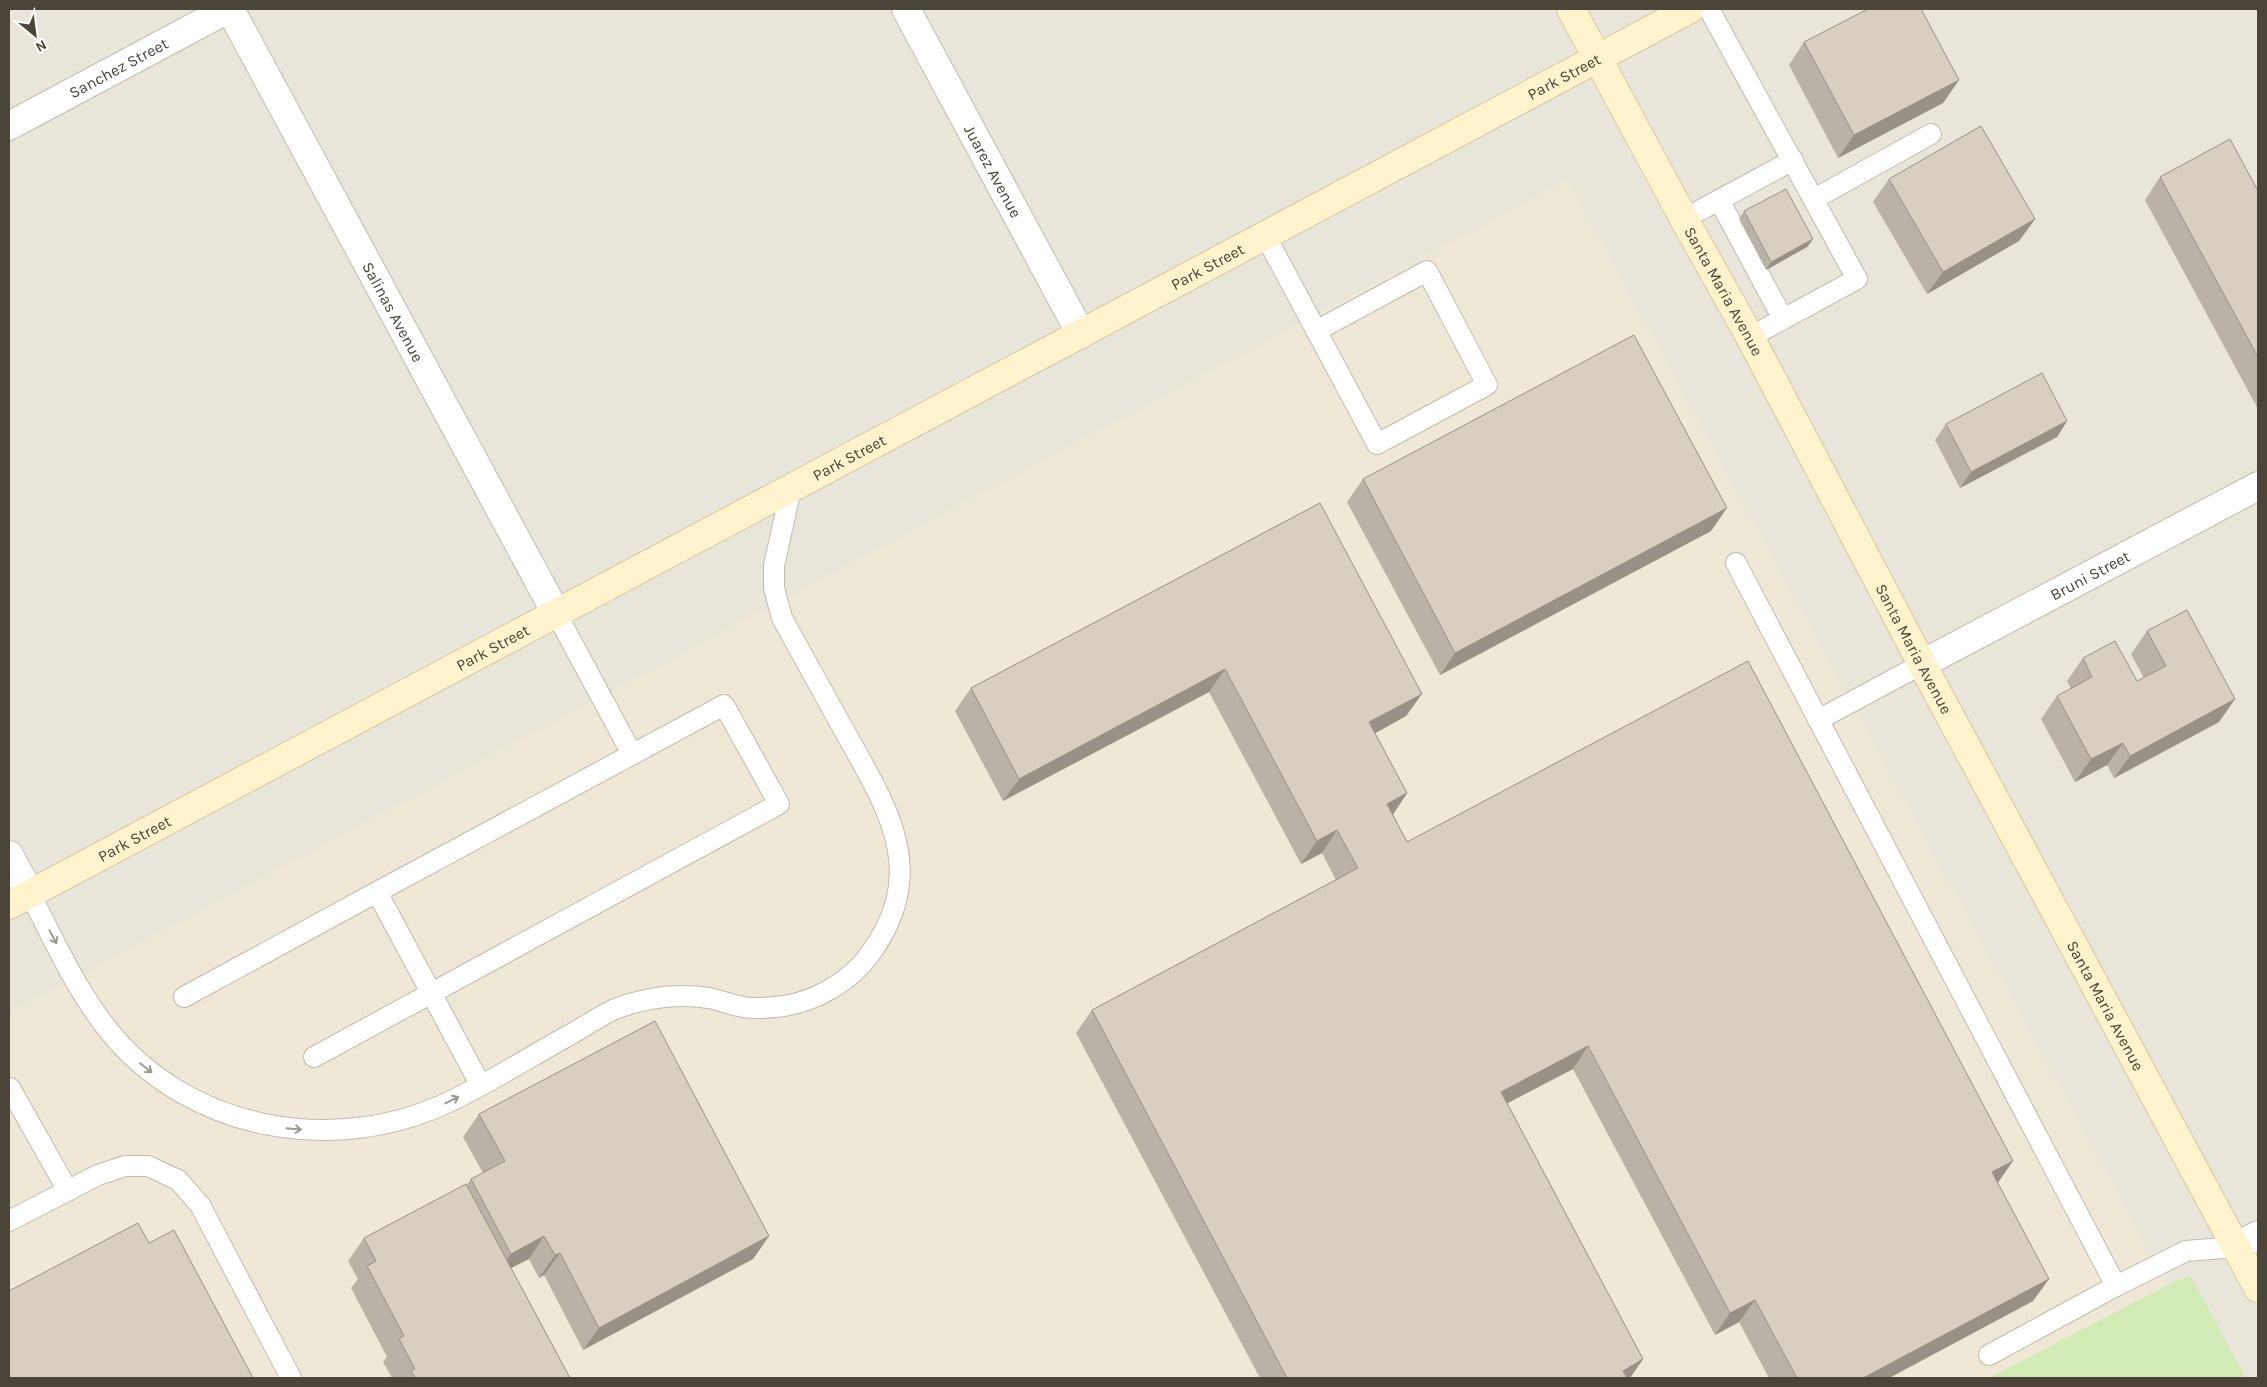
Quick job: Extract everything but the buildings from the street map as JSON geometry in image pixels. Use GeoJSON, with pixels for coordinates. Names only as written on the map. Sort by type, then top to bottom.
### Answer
{"type":"FeatureCollection","features":[{"type":"Feature","properties":{"kind":"main road","name":"Santa Maria Avenue"},"geometry":{"type":"LineString","coordinates":[[1571,9],[1750,337],[1922,664],[2247,1241],[2258,1288]]}},
{"type":"Feature","properties":{"kind":"main road","name":"Park Street"},"geometry":{"type":"LineString","coordinates":[[19,899],[1690,9]]}},
{"type":"Feature","properties":{"kind":"street","name":"Sanchez Street"},"geometry":{"type":"LineString","coordinates":[[9,126],[229,9]]}},
{"type":"Feature","properties":{"kind":"street","name":"Salinas Avenue"},"geometry":{"type":"LineString","coordinates":[[229,9],[556,613]]}},
{"type":"Feature","properties":{"kind":"street","name":"Juarez Avenue"},"geometry":{"type":"LineString","coordinates":[[906,9],[1081,334]]}},
{"type":"Feature","properties":{"kind":"street","name":"Bruni Street"},"geometry":{"type":"LineString","coordinates":[[1922,664],[2258,486]]}},
{"type":"Feature","properties":{"kind":"street"},"geometry":{"type":"LineString","coordinates":[[9,855],[19,899]]}},
{"type":"Feature","properties":{"kind":"lane"},"geometry":{"type":"LineString","coordinates":[[1709,9],[1857,279],[1750,337]]}},
{"type":"Feature","properties":{"kind":"lane"},"geometry":{"type":"LineString","coordinates":[[1814,199],[1931,134]]}},
{"type":"Feature","properties":{"kind":"lane"},"geometry":{"type":"LineString","coordinates":[[1684,219],[1793,160]]}},
{"type":"Feature","properties":{"kind":"lane"},"geometry":{"type":"LineString","coordinates":[[1719,200],[1783,319]]}},
{"type":"Feature","properties":{"kind":"lane"},"geometry":{"type":"LineString","coordinates":[[1266,236],[1316,331],[1377,444],[1487,385],[1427,271],[1316,331]]}},
{"type":"Feature","properties":{"kind":"lane"},"geometry":{"type":"LineString","coordinates":[[19,899],[109,1031],[128,1052],[183,1094],[220,1112],[274,1126],[329,1130],[381,1125],[417,1115],[452,1100],[613,1010],[646,998],[678,995],[711,998],[743,1007],[757,1008],[786,1006],[813,998],[856,971],[870,955],[889,924],[894,911],[900,876],[900,854],[893,826],[876,786],[782,618],[774,588],[774,566],[791,488]]}},
{"type":"Feature","properties":{"kind":"lane"},"geometry":{"type":"LineString","coordinates":[[1736,563],[2116,1286]]}},
{"type":"Feature","properties":{"kind":"lane"},"geometry":{"type":"LineString","coordinates":[[556,613],[632,754]]}},
{"type":"Feature","properties":{"kind":"lane"},"geometry":{"type":"LineString","coordinates":[[1818,720],[1922,664]]}},
{"type":"Feature","properties":{"kind":"lane"},"geometry":{"type":"LineString","coordinates":[[184,996],[724,705],[779,804],[314,1057]]}},
{"type":"Feature","properties":{"kind":"lane"},"geometry":{"type":"LineString","coordinates":[[377,892],[480,1084]]}},
{"type":"Feature","properties":{"kind":"lane"},"geometry":{"type":"LineString","coordinates":[[9,1088],[68,1191]]}},
{"type":"Feature","properties":{"kind":"lane"},"geometry":{"type":"LineString","coordinates":[[9,1222],[98,1175],[124,1166],[148,1166],[178,1180],[200,1205],[291,1378]]}},
{"type":"Feature","properties":{"kind":"lane"},"geometry":{"type":"LineString","coordinates":[[1989,1355],[2116,1286],[2186,1251],[2247,1241]]}},
{"type":"Feature","properties":{"kind":"shaded area"},"geometry":{"type":"Polygon","coordinates":[[[9,9],[2258,9],[2258,1378],[9,1378],[9,9]]]}},
{"type":"Feature","properties":{"kind":"shaded area"},"geometry":{"type":"Polygon","coordinates":[[[1568,180],[2168,1285],[1989,1378],[9,1378],[9,1013],[1568,180]]]}},
{"type":"Feature","properties":{"kind":"green space"},"geometry":{"type":"Polygon","coordinates":[[[2190,1275],[2246,1378],[1989,1378],[2168,1285],[2190,1275]]]}}]}
